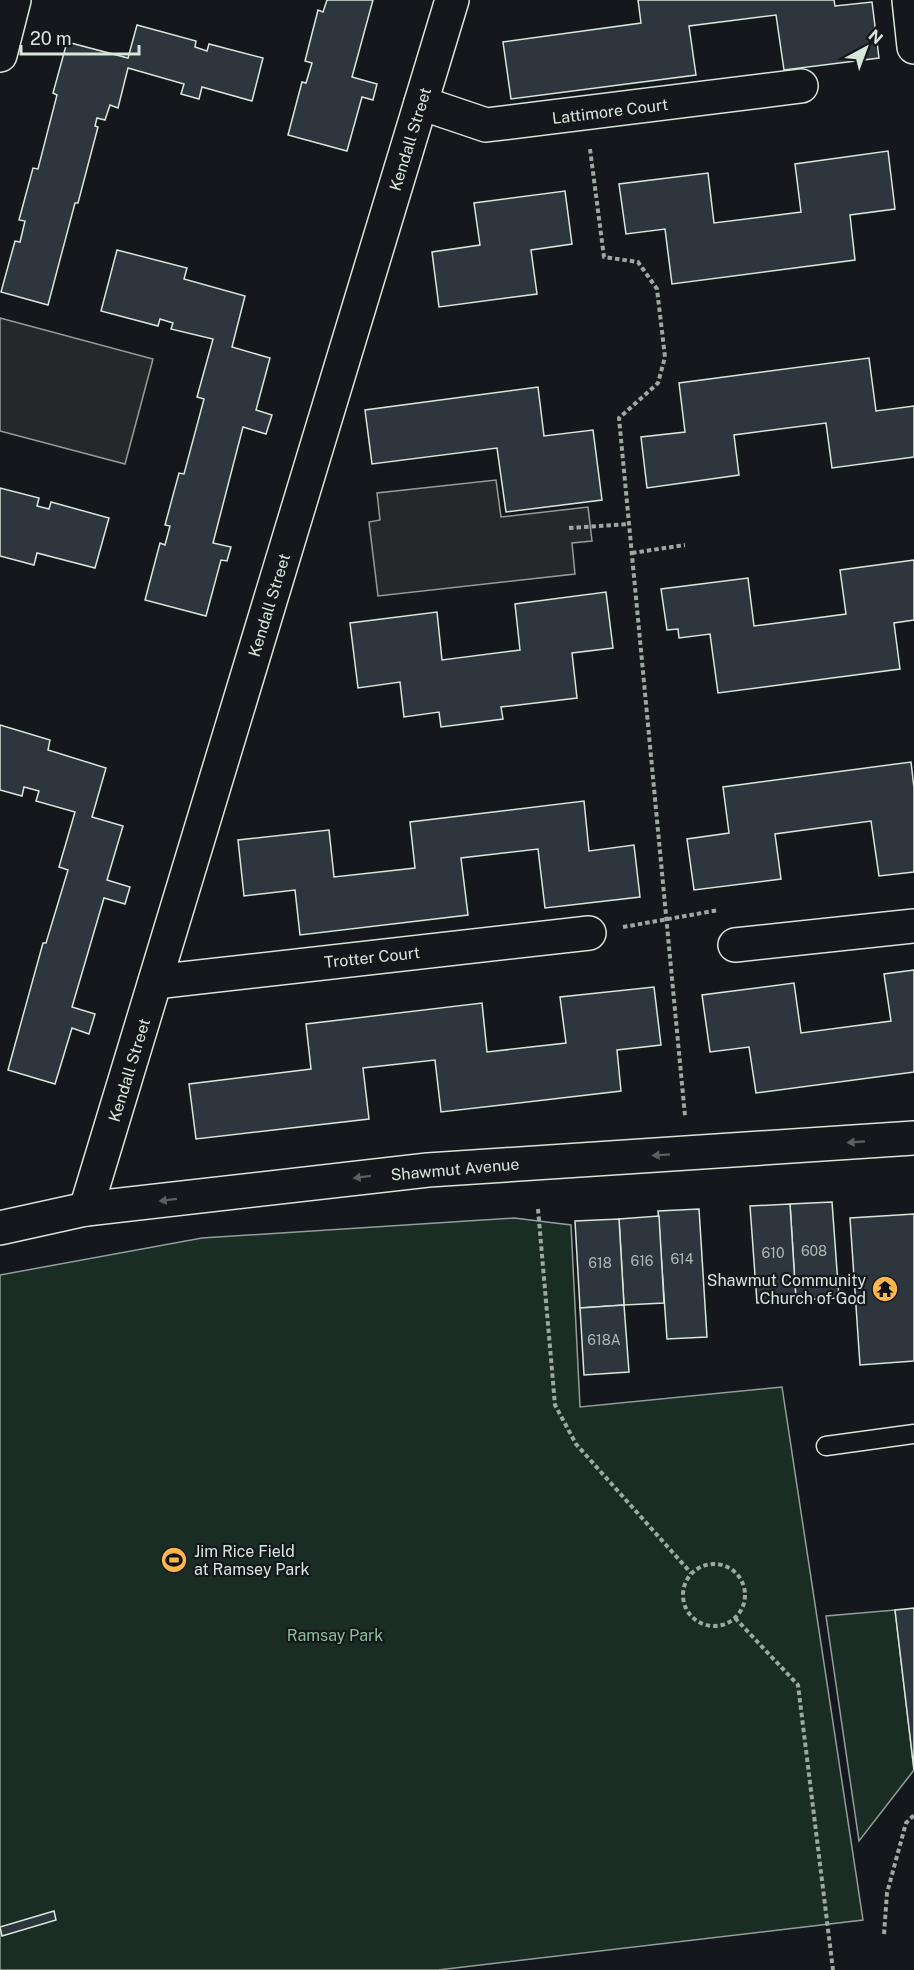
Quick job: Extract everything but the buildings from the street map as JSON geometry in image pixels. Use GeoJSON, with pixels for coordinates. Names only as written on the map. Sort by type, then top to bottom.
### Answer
{"type":"FeatureCollection","features":[{"type":"Feature","properties":{"kind":"street"},"geometry":{"type":"LineString","coordinates":[[0,55],[14,0]]}},
{"type":"Feature","properties":{"kind":"street","name":"Kendall Street"},"geometry":{"type":"LineString","coordinates":[[86,1209],[452,0]]}},
{"type":"Feature","properties":{"kind":"street"},"geometry":{"type":"LineString","coordinates":[[909,0],[914,47]]}},
{"type":"Feature","properties":{"kind":"street","name":"Lattimore Court"},"geometry":{"type":"LineString","coordinates":[[421,104],[486,125],[586,115],[801,86]]}},
{"type":"Feature","properties":{"kind":"street"},"geometry":{"type":"LineString","coordinates":[[735,945],[914,926]]}},
{"type":"Feature","properties":{"kind":"street","name":"Trotter Court"},"geometry":{"type":"LineString","coordinates":[[155,982],[589,933]]}},
{"type":"Feature","properties":{"kind":"street","name":"Shawmut Avenue"},"geometry":{"type":"LineString","coordinates":[[0,1228],[86,1209],[428,1170],[914,1138]]}},
{"type":"Feature","properties":{"kind":"lane"},"geometry":{"type":"LineString","coordinates":[[826,1446],[914,1434]]}},
{"type":"Feature","properties":{"kind":"path"},"geometry":{"type":"LineString","coordinates":[[586,115],[604,257],[638,262],[657,289],[665,357],[658,383],[620,418],[685,1117]]}},
{"type":"Feature","properties":{"kind":"path"},"geometry":{"type":"LineString","coordinates":[[569,528],[629,524]]}},
{"type":"Feature","properties":{"kind":"path"},"geometry":{"type":"LineString","coordinates":[[632,553],[685,545]]}},
{"type":"Feature","properties":{"kind":"path"},"geometry":{"type":"LineString","coordinates":[[589,933],[728,909],[735,945]]}},
{"type":"Feature","properties":{"kind":"path"},"geometry":{"type":"LineString","coordinates":[[538,1209],[555,1405],[576,1444],[691,1573]]}},
{"type":"Feature","properties":{"kind":"path"},"geometry":{"type":"LineString","coordinates":[[714,1564],[726,1567],[736,1574],[743,1584],[745,1596],[742,1608],[735,1618],[721,1626],[713,1626],[705,1625],[691,1617],[683,1603],[683,1587],[691,1573],[701,1566],[714,1564]]}},
{"type":"Feature","properties":{"kind":"path"},"geometry":{"type":"LineString","coordinates":[[735,1618],[798,1685],[833,1970]]}},
{"type":"Feature","properties":{"kind":"path"},"geometry":{"type":"LineString","coordinates":[[884,1934],[887,1893],[906,1823],[914,1815]]}},
{"type":"Feature","properties":{"kind":"green space","name":"Ramsay Park"},"geometry":{"type":"Polygon","coordinates":[[[514,1218],[571,1225],[580,1407],[782,1387],[863,1920],[438,1970],[0,1970],[0,1275],[202,1238],[514,1218]]]}},
{"type":"Feature","properties":{"kind":"green space"},"geometry":{"type":"Polygon","coordinates":[[[895,1610],[914,1770],[859,1841],[826,1616],[895,1610]]]}},
{"type":"Feature","properties":{"kind":"shaded area"},"geometry":{"type":"Polygon","coordinates":[[[0,318],[153,359],[125,464],[0,431],[0,318]]]}},
{"type":"Feature","properties":{"kind":"shaded area"},"geometry":{"type":"Polygon","coordinates":[[[496,480],[501,517],[588,507],[592,541],[572,543],[575,574],[378,596],[369,522],[380,520],[377,493],[496,480]]]}},
{"type":"Feature","properties":{"kind":"place","name":"Shawmut Community Church of God"},"geometry":{"type":"Point","coordinates":[885,1289]}},
{"type":"Feature","properties":{"kind":"place","name":"Jim Rice Field at Ramsey Park"},"geometry":{"type":"Point","coordinates":[174,1560]}}]}
